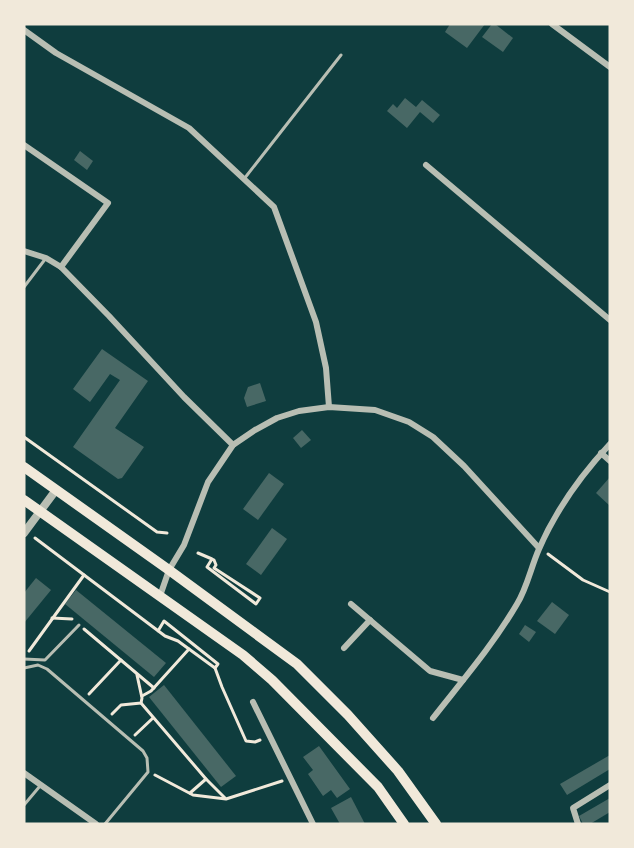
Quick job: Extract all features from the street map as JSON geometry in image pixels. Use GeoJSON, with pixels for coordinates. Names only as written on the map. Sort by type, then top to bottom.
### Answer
{"type":"FeatureCollection","features":[{"type":"Feature","properties":{"kind":"main road"},"geometry":{"type":"LineString","coordinates":[[24,467],[297,664],[348,715],[398,771],[436,824]]}},
{"type":"Feature","properties":{"kind":"main road"},"geometry":{"type":"LineString","coordinates":[[24,500],[243,656],[272,680],[378,787],[404,824]]}},
{"type":"Feature","properties":{"kind":"street"},"geometry":{"type":"LineString","coordinates":[[552,24],[610,67]]}},
{"type":"Feature","properties":{"kind":"street"},"geometry":{"type":"LineString","coordinates":[[24,30],[56,53],[189,128],[274,207],[316,322],[326,368],[329,407]]}},
{"type":"Feature","properties":{"kind":"street"},"geometry":{"type":"LineString","coordinates":[[24,145],[108,203],[61,267]]}},
{"type":"Feature","properties":{"kind":"street"},"geometry":{"type":"LineString","coordinates":[[426,165],[610,321]]}},
{"type":"Feature","properties":{"kind":"street"},"geometry":{"type":"LineString","coordinates":[[24,251],[46,258],[61,267],[232,445]]}},
{"type":"Feature","properties":{"kind":"street"},"geometry":{"type":"LineString","coordinates":[[160,597],[169,570],[184,545],[208,482],[232,445],[277,418],[299,411],[329,407],[375,410],[409,422],[433,437],[464,466],[539,548]]}},
{"type":"Feature","properties":{"kind":"street"},"geometry":{"type":"LineString","coordinates":[[433,718],[485,652],[519,602],[539,548],[565,502],[581,478],[610,444]]}},
{"type":"Feature","properties":{"kind":"street"},"geometry":{"type":"LineString","coordinates":[[601,453],[610,461]]}},
{"type":"Feature","properties":{"kind":"street"},"geometry":{"type":"LineString","coordinates":[[25,532],[56,490]]}},
{"type":"Feature","properties":{"kind":"street"},"geometry":{"type":"LineString","coordinates":[[351,604],[430,670],[463,680]]}},
{"type":"Feature","properties":{"kind":"street"},"geometry":{"type":"LineString","coordinates":[[345,648],[370,620]]}},
{"type":"Feature","properties":{"kind":"street"},"geometry":{"type":"LineString","coordinates":[[253,702],[313,824]]}},
{"type":"Feature","properties":{"kind":"street"},"geometry":{"type":"LineString","coordinates":[[24,773],[96,824]]}},
{"type":"Feature","properties":{"kind":"street"},"geometry":{"type":"LineString","coordinates":[[578,824],[573,808],[610,785]]}},
{"type":"Feature","properties":{"kind":"lane"},"geometry":{"type":"LineString","coordinates":[[244,179],[341,55]]}},
{"type":"Feature","properties":{"kind":"lane"},"geometry":{"type":"LineString","coordinates":[[24,287],[46,258]]}},
{"type":"Feature","properties":{"kind":"lane"},"geometry":{"type":"LineString","coordinates":[[24,658],[45,660],[79,625]]}},
{"type":"Feature","properties":{"kind":"lane"},"geometry":{"type":"LineString","coordinates":[[24,668],[38,665],[47,669],[143,751],[147,758],[148,772],[105,824]]}},
{"type":"Feature","properties":{"kind":"lane"},"geometry":{"type":"LineString","coordinates":[[24,805],[41,785]]}},
{"type":"Feature","properties":{"kind":"path"},"geometry":{"type":"LineString","coordinates":[[24,437],[157,532],[167,533]]}},
{"type":"Feature","properties":{"kind":"path"},"geometry":{"type":"LineString","coordinates":[[25,532],[165,636],[178,641],[215,668],[246,741],[255,742],[270,735]]}},
{"type":"Feature","properties":{"kind":"path"},"geometry":{"type":"LineString","coordinates":[[539,548],[583,580],[610,591]]}},
{"type":"Feature","properties":{"kind":"path"},"geometry":{"type":"LineString","coordinates":[[198,554],[212,559],[216,565],[214,568],[260,598],[256,604],[207,567],[212,559]]}},
{"type":"Feature","properties":{"kind":"path"},"geometry":{"type":"LineString","coordinates":[[24,658],[84,575]]}},
{"type":"Feature","properties":{"kind":"path"},"geometry":{"type":"LineString","coordinates":[[52,618],[71,619],[154,688]]}},
{"type":"Feature","properties":{"kind":"path"},"geometry":{"type":"LineString","coordinates":[[158,630],[164,621],[218,664],[215,668]]}},
{"type":"Feature","properties":{"kind":"path"},"geometry":{"type":"LineString","coordinates":[[142,696],[154,688],[189,649]]}},
{"type":"Feature","properties":{"kind":"path"},"geometry":{"type":"LineString","coordinates":[[83,700],[121,660]]}},
{"type":"Feature","properties":{"kind":"path"},"geometry":{"type":"LineString","coordinates":[[136,673],[142,698],[141,703],[226,799]]}},
{"type":"Feature","properties":{"kind":"path"},"geometry":{"type":"LineString","coordinates":[[106,719],[121,705],[141,703]]}},
{"type":"Feature","properties":{"kind":"path"},"geometry":{"type":"LineString","coordinates":[[130,740],[153,718]]}},
{"type":"Feature","properties":{"kind":"path"},"geometry":{"type":"LineString","coordinates":[[148,772],[194,795],[226,799],[291,778]]}},
{"type":"Feature","properties":{"kind":"path"},"geometry":{"type":"LineString","coordinates":[[190,793],[206,779]]}},
{"type":"Feature","properties":{"kind":"building"},"geometry":{"type":"Polygon","coordinates":[[[450,24],[485,24],[467,48],[445,32],[450,24]]]}},
{"type":"Feature","properties":{"kind":"building"},"geometry":{"type":"Polygon","coordinates":[[[492,24],[513,38],[503,52],[482,37],[492,24]]]}},
{"type":"Feature","properties":{"kind":"building"},"geometry":{"type":"Polygon","coordinates":[[[405,98],[416,107],[422,100],[440,115],[433,123],[420,112],[407,128],[387,111],[393,104],[397,108],[405,98]]]}},
{"type":"Feature","properties":{"kind":"building"},"geometry":{"type":"Polygon","coordinates":[[[80,151],[93,161],[87,170],[74,160],[80,151]]]}},
{"type":"Feature","properties":{"kind":"building"},"geometry":{"type":"Polygon","coordinates":[[[102,349],[148,381],[115,428],[144,447],[122,478],[118,479],[73,447],[120,380],[110,374],[90,402],[73,389],[102,349]]]}},
{"type":"Feature","properties":{"kind":"building"},"geometry":{"type":"Polygon","coordinates":[[[260,383],[266,401],[247,407],[244,398],[248,387],[260,383]]]}},
{"type":"Feature","properties":{"kind":"building"},"geometry":{"type":"Polygon","coordinates":[[[302,430],[311,440],[301,448],[293,438],[302,430]]]}},
{"type":"Feature","properties":{"kind":"building"},"geometry":{"type":"Polygon","coordinates":[[[269,473],[284,484],[258,520],[243,509],[269,473]]]}},
{"type":"Feature","properties":{"kind":"building"},"geometry":{"type":"Polygon","coordinates":[[[610,477],[610,506],[596,493],[610,477]]]}},
{"type":"Feature","properties":{"kind":"building"},"geometry":{"type":"Polygon","coordinates":[[[272,528],[287,539],[261,575],[246,564],[272,528]]]}},
{"type":"Feature","properties":{"kind":"building"},"geometry":{"type":"Polygon","coordinates":[[[36,578],[51,590],[24,623],[24,593],[36,578]]]}},
{"type":"Feature","properties":{"kind":"building"},"geometry":{"type":"Polygon","coordinates":[[[76,590],[166,663],[154,677],[65,604],[76,590]]]}},
{"type":"Feature","properties":{"kind":"building"},"geometry":{"type":"Polygon","coordinates":[[[552,602],[569,615],[555,634],[537,621],[552,602]]]}},
{"type":"Feature","properties":{"kind":"building"},"geometry":{"type":"Polygon","coordinates":[[[525,625],[536,632],[529,642],[519,634],[525,625]]]}},
{"type":"Feature","properties":{"kind":"building"},"geometry":{"type":"Polygon","coordinates":[[[164,685],[236,776],[221,787],[149,697],[164,685]]]}},
{"type":"Feature","properties":{"kind":"building"},"geometry":{"type":"Polygon","coordinates":[[[319,746],[350,789],[337,798],[331,790],[323,796],[308,774],[313,770],[303,757],[319,746]]]}},
{"type":"Feature","properties":{"kind":"building"},"geometry":{"type":"Polygon","coordinates":[[[610,755],[610,769],[567,795],[560,784],[610,755]]]}},
{"type":"Feature","properties":{"kind":"building"},"geometry":{"type":"Polygon","coordinates":[[[351,797],[365,824],[340,824],[331,808],[351,797]]]}},
{"type":"Feature","properties":{"kind":"building"},"geometry":{"type":"Polygon","coordinates":[[[610,798],[610,812],[590,824],[583,824],[579,816],[610,798]]]}}]}
